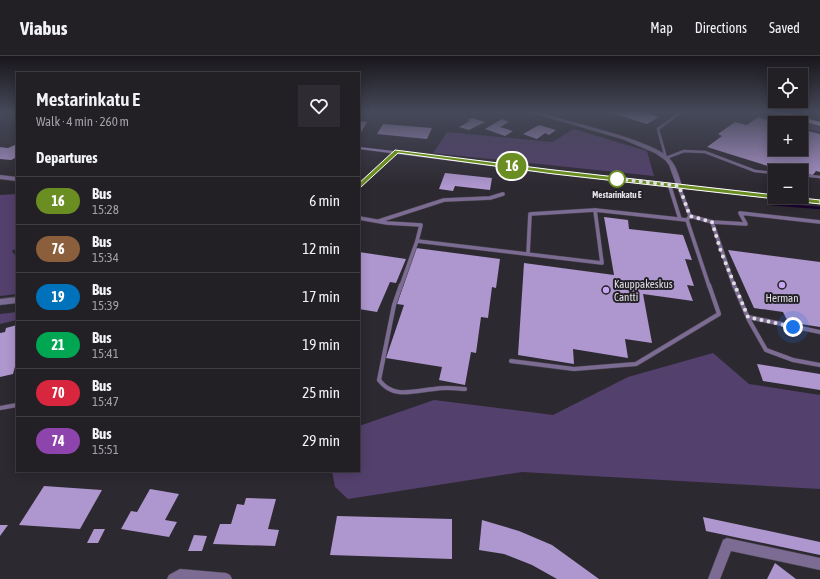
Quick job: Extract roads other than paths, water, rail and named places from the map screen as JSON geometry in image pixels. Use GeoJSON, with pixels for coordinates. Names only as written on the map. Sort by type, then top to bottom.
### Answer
{"type":"FeatureCollection","features":[{"type":"Feature","properties":{"kind":"main road"},"geometry":{"type":"LineString","coordinates":[[360,148],[397,151],[820,202]]}},
{"type":"Feature","properties":{"kind":"street"},"geometry":{"type":"LineString","coordinates":[[615,136],[645,145],[666,158],[673,168],[679,186]]}},
{"type":"Feature","properties":{"kind":"street"},"geometry":{"type":"LineString","coordinates":[[360,185],[397,151]]}},
{"type":"Feature","properties":{"kind":"street"},"geometry":{"type":"LineString","coordinates":[[0,177],[16,179]]}},
{"type":"Feature","properties":{"kind":"street"},"geometry":{"type":"LineString","coordinates":[[0,302],[16,300]]}},
{"type":"Feature","properties":{"kind":"street"},"geometry":{"type":"LineString","coordinates":[[714,579],[727,544],[820,564]]}},
{"type":"Feature","properties":{"kind":"street"},"geometry":{"type":"LineString","coordinates":[[173,579],[180,575],[226,579]]}},
{"type":"Feature","properties":{"kind":"lane"},"geometry":{"type":"LineString","coordinates":[[660,136],[666,158],[689,151],[705,152],[755,171],[768,172]]}},
{"type":"Feature","properties":{"kind":"lane"},"geometry":{"type":"LineString","coordinates":[[808,176],[820,177]]}},
{"type":"Feature","properties":{"kind":"lane"},"geometry":{"type":"LineString","coordinates":[[669,185],[680,219]]}},
{"type":"Feature","properties":{"kind":"lane"},"geometry":{"type":"LineString","coordinates":[[511,361],[574,370],[636,364],[719,314],[679,186]]}},
{"type":"Feature","properties":{"kind":"lane"},"geometry":{"type":"LineString","coordinates":[[377,221],[444,200],[490,198],[503,194]]}},
{"type":"Feature","properties":{"kind":"lane"},"geometry":{"type":"LineString","coordinates":[[417,241],[602,263],[595,210]]}},
{"type":"Feature","properties":{"kind":"lane"},"geometry":{"type":"LineString","coordinates":[[528,254],[530,214],[595,210],[746,224],[740,213],[820,222]]}},
{"type":"Feature","properties":{"kind":"lane"},"geometry":{"type":"LineString","coordinates":[[360,218],[421,225],[417,241],[394,305],[379,380],[383,388],[391,392],[403,394],[439,388],[465,389]]}},
{"type":"Feature","properties":{"kind":"lane"},"geometry":{"type":"LineString","coordinates":[[712,222],[721,252],[748,317],[766,350],[793,360],[820,365]]}},
{"type":"Feature","properties":{"kind":"lane"},"geometry":{"type":"LineString","coordinates":[[748,317],[820,332]]}},
{"type":"Feature","properties":{"kind":"lane"},"geometry":{"type":"LineString","coordinates":[[0,408],[16,405]]}},
{"type":"Feature","properties":{"kind":"waterway"},"geometry":{"type":"LineString","coordinates":[[770,204],[820,208]]}},
{"type":"Feature","properties":{"kind":"place","name":"Mestarinkatu E"},"geometry":{"type":"Point","coordinates":[617,179]}},
{"type":"Feature","properties":{"kind":"place","name":"Herman"},"geometry":{"type":"Point","coordinates":[782,285]}},
{"type":"Feature","properties":{"kind":"place","name":"Kauppakeskus Cantti"},"geometry":{"type":"Point","coordinates":[606,290]}}]}
